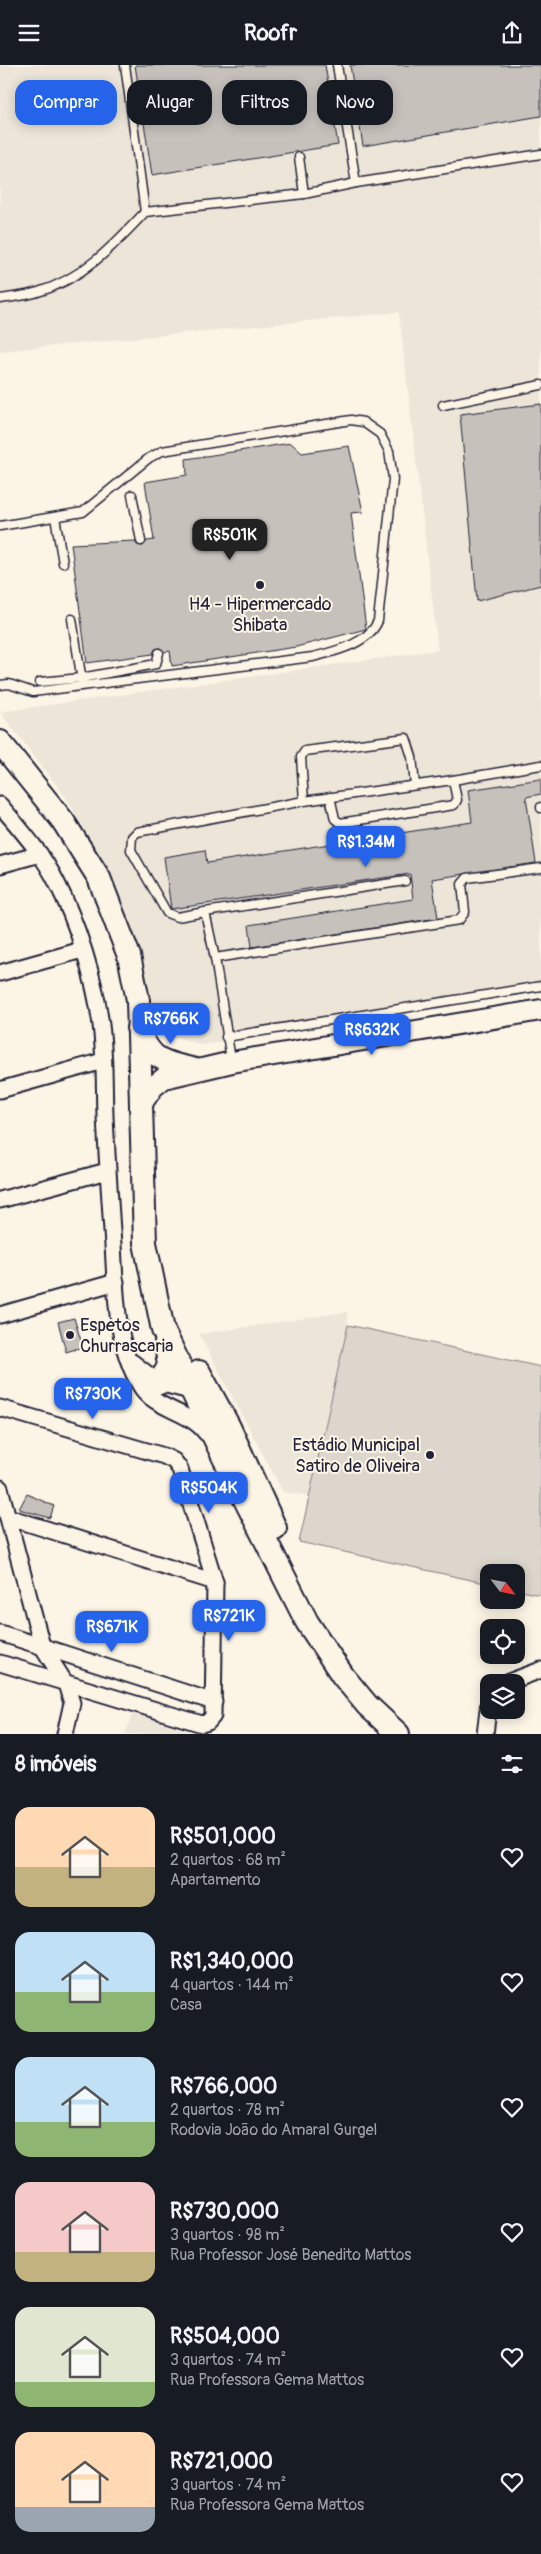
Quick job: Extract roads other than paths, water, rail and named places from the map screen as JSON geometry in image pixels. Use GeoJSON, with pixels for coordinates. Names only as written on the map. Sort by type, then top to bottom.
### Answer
{"type":"FeatureCollection","features":[{"type":"Feature","properties":{"kind":"main road"},"geometry":{"type":"LineString","coordinates":[[0,742],[64,821],[99,878],[129,956],[138,1000],[137,1028],[145,1243],[158,1296],[160,1319],[164,1330],[224,1458],[307,1622],[343,1676],[367,1705],[398,1734]]}},
{"type":"Feature","properties":{"kind":"main road"},"geometry":{"type":"LineString","coordinates":[[158,1296],[229,1427],[312,1610],[318,1638]]}},
{"type":"Feature","properties":{"kind":"main road"},"geometry":{"type":"LineString","coordinates":[[159,1383],[169,1366],[164,1330]]}},
{"type":"Feature","properties":{"kind":"main road"},"geometry":{"type":"LineString","coordinates":[[194,1392],[205,1399],[229,1427]]}},
{"type":"Feature","properties":{"kind":"street"},"geometry":{"type":"LineString","coordinates":[[0,805],[40,854],[56,881],[82,950],[101,1025],[104,1061],[107,1171],[118,1314],[129,1359],[139,1384],[146,1393],[157,1402],[195,1421],[224,1458]]}},
{"type":"Feature","properties":{"kind":"street"},"geometry":{"type":"LineString","coordinates":[[0,865],[40,854]]}},
{"type":"Feature","properties":{"kind":"street"},"geometry":{"type":"LineString","coordinates":[[0,973],[82,950]]}},
{"type":"Feature","properties":{"kind":"street"},"geometry":{"type":"LineString","coordinates":[[140,1106],[158,1082],[164,1078],[197,1070],[232,1062],[541,1010]]}},
{"type":"Feature","properties":{"kind":"street"},"geometry":{"type":"LineString","coordinates":[[137,1028],[155,1057],[197,1070]]}},
{"type":"Feature","properties":{"kind":"street"},"geometry":{"type":"LineString","coordinates":[[0,1090],[104,1061]]}},
{"type":"Feature","properties":{"kind":"street"},"geometry":{"type":"LineString","coordinates":[[0,1200],[107,1171]]}},
{"type":"Feature","properties":{"kind":"street"},"geometry":{"type":"LineString","coordinates":[[0,1315],[116,1282]]}},
{"type":"Feature","properties":{"kind":"street"},"geometry":{"type":"LineString","coordinates":[[129,1359],[159,1383],[194,1392]]}},
{"type":"Feature","properties":{"kind":"street"},"geometry":{"type":"LineString","coordinates":[[0,1408],[164,1456],[174,1461],[180,1469],[215,1582],[213,1716],[208,1722],[202,1724],[0,1663]]}},
{"type":"Feature","properties":{"kind":"street"},"geometry":{"type":"LineString","coordinates":[[0,1489],[42,1646],[66,1684],[72,1703],[65,1734]]}},
{"type":"Feature","properties":{"kind":"street"},"geometry":{"type":"LineString","coordinates":[[8,1517],[215,1582]]}},
{"type":"Feature","properties":{"kind":"street"},"geometry":{"type":"LineString","coordinates":[[0,1633],[214,1702]]}},
{"type":"Feature","properties":{"kind":"street"},"geometry":{"type":"LineString","coordinates":[[525,1676],[541,1670]]}},
{"type":"Feature","properties":{"kind":"street"},"geometry":{"type":"LineString","coordinates":[[485,1734],[487,1719]]}},
{"type":"Feature","properties":{"kind":"lane"},"geometry":{"type":"LineString","coordinates":[[125,65],[145,212]]}},
{"type":"Feature","properties":{"kind":"lane"},"geometry":{"type":"LineString","coordinates":[[338,65],[356,183]]}},
{"type":"Feature","properties":{"kind":"lane"},"geometry":{"type":"LineString","coordinates":[[0,299],[38,292],[69,279],[92,265],[119,241],[145,212],[304,194],[356,183],[541,154]]}},
{"type":"Feature","properties":{"kind":"lane"},"geometry":{"type":"LineString","coordinates":[[299,157],[304,194]]}},
{"type":"Feature","properties":{"kind":"lane"},"geometry":{"type":"LineString","coordinates":[[443,405],[541,385]]}},
{"type":"Feature","properties":{"kind":"lane"},"geometry":{"type":"LineString","coordinates":[[0,526],[83,512],[149,458],[162,451],[351,420],[363,422],[380,434],[389,451],[393,479],[378,621],[367,637],[329,653],[313,657],[82,682],[40,682]]}},
{"type":"Feature","properties":{"kind":"lane"},"geometry":{"type":"LineString","coordinates":[[132,495],[141,541]]}},
{"type":"Feature","properties":{"kind":"lane"},"geometry":{"type":"LineString","coordinates":[[55,517],[63,563]]}},
{"type":"Feature","properties":{"kind":"lane"},"geometry":{"type":"LineString","coordinates":[[72,619],[82,682]]}},
{"type":"Feature","properties":{"kind":"lane"},"geometry":{"type":"LineString","coordinates":[[0,685],[9,684],[33,693],[156,664],[159,653]]}},
{"type":"Feature","properties":{"kind":"lane"},"geometry":{"type":"LineString","coordinates":[[304,801],[302,753],[334,747],[406,738],[412,757],[415,785]]}},
{"type":"Feature","properties":{"kind":"lane"},"geometry":{"type":"LineString","coordinates":[[405,881],[177,917],[168,913],[131,850],[132,837],[137,832],[304,801],[453,780],[541,765]]}},
{"type":"Feature","properties":{"kind":"lane"},"geometry":{"type":"LineString","coordinates":[[330,797],[335,819],[340,823],[454,805],[457,800],[453,780]]}},
{"type":"Feature","properties":{"kind":"lane"},"geometry":{"type":"LineString","coordinates":[[215,958],[460,920],[465,912],[462,884],[467,878],[541,868]]}},
{"type":"Feature","properties":{"kind":"lane"},"geometry":{"type":"LineString","coordinates":[[205,912],[215,958],[226,1037],[232,1062]]}},
{"type":"Feature","properties":{"kind":"lane"},"geometry":{"type":"LineString","coordinates":[[226,1037],[541,986]]}},
{"type":"Feature","properties":{"kind":"place","name":"H4 - Hipermercado Shibata"},"geometry":{"type":"Point","coordinates":[260,585]}},
{"type":"Feature","properties":{"kind":"place","name":"Espetos Churrascaria"},"geometry":{"type":"Point","coordinates":[70,1335]}},
{"type":"Feature","properties":{"kind":"place","name":"Estádio Municipal Satiro de Oliveira"},"geometry":{"type":"Point","coordinates":[430,1455]}}]}
